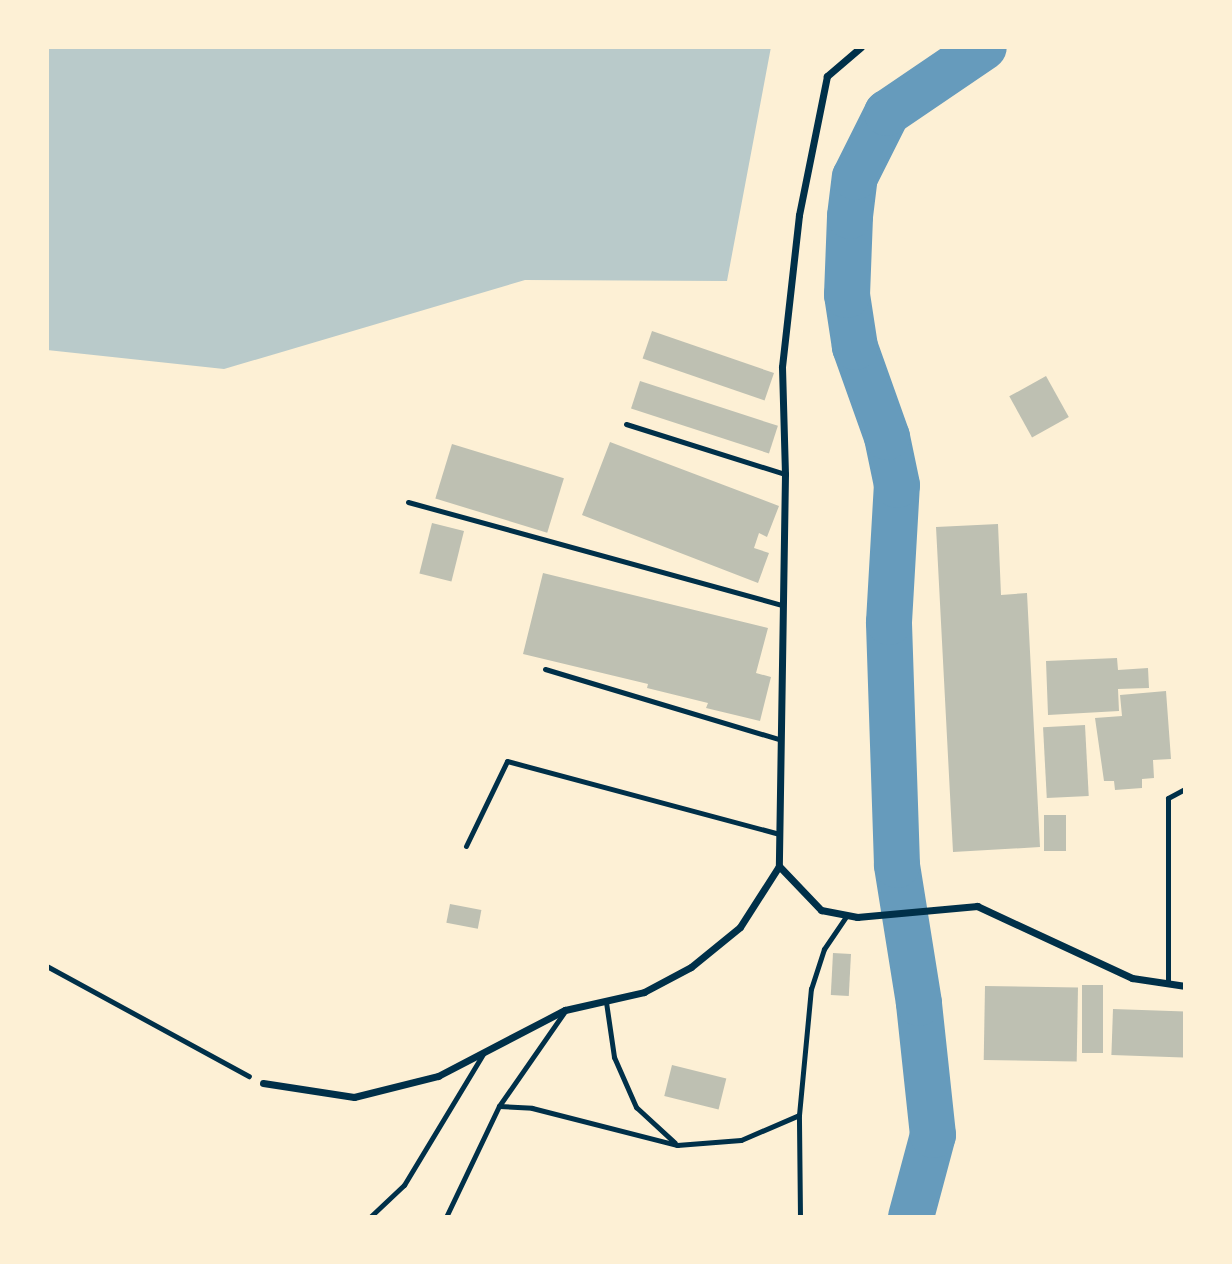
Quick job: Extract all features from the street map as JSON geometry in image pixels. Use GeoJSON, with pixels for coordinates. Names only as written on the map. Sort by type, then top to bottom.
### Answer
{"type":"FeatureCollection","features":[{"type":"Feature","properties":{"kind":"street"},"geometry":{"type":"LineString","coordinates":[[263,1083],[354,1097],[438,1076],[488,1046],[565,1010],[643,992],[691,967],[740,927],[779,866],[785,474],[782,367],[799,215],[827,76],[861,47]]}},
{"type":"Feature","properties":{"kind":"street"},"geometry":{"type":"LineString","coordinates":[[779,866],[821,910],[857,917],[977,906],[1132,978],[1185,986]]}},
{"type":"Feature","properties":{"kind":"lane"},"geometry":{"type":"LineString","coordinates":[[626,424],[785,474]]}},
{"type":"Feature","properties":{"kind":"lane"},"geometry":{"type":"LineString","coordinates":[[408,502],[782,605]]}},
{"type":"Feature","properties":{"kind":"lane"},"geometry":{"type":"LineString","coordinates":[[545,669],[781,740]]}},
{"type":"Feature","properties":{"kind":"lane"},"geometry":{"type":"LineString","coordinates":[[467,846],[507,761],[779,834]]}},
{"type":"Feature","properties":{"kind":"lane"},"geometry":{"type":"LineString","coordinates":[[1168,983],[1168,798],[1185,789]]}},
{"type":"Feature","properties":{"kind":"lane"},"geometry":{"type":"LineString","coordinates":[[800,1217],[799,1115],[811,989],[824,949],[846,915]]}},
{"type":"Feature","properties":{"kind":"lane"},"geometry":{"type":"LineString","coordinates":[[606,1002],[605,1024],[614,1057],[636,1107],[677,1145]]}},
{"type":"Feature","properties":{"kind":"lane"},"geometry":{"type":"LineString","coordinates":[[446,1217],[499,1107],[565,1010]]}},
{"type":"Feature","properties":{"kind":"lane"},"geometry":{"type":"LineString","coordinates":[[370,1217],[404,1185],[488,1046]]}},
{"type":"Feature","properties":{"kind":"lane"},"geometry":{"type":"LineString","coordinates":[[499,1107],[532,1108],[677,1145],[741,1140],[799,1115]]}},
{"type":"Feature","properties":{"kind":"path"},"geometry":{"type":"LineString","coordinates":[[47,966],[263,1083]]}},
{"type":"Feature","properties":{"kind":"shaded area"},"geometry":{"type":"Polygon","coordinates":[[[47,47],[771,47],[727,281],[525,280],[224,369],[47,350],[47,47]]]}},
{"type":"Feature","properties":{"kind":"building"},"geometry":{"type":"Polygon","coordinates":[[[652,331],[774,373],[765,400],[643,358],[652,331]]]}},
{"type":"Feature","properties":{"kind":"building"},"geometry":{"type":"Polygon","coordinates":[[[1046,376],[1069,417],[1032,437],[1009,396],[1046,376]]]}},
{"type":"Feature","properties":{"kind":"building"},"geometry":{"type":"Polygon","coordinates":[[[640,381],[778,426],[769,453],[631,409],[640,381]]]}},
{"type":"Feature","properties":{"kind":"building"},"geometry":{"type":"Polygon","coordinates":[[[610,442],[779,506],[767,537],[759,533],[754,548],[769,553],[758,583],[582,515],[610,442]]]}},
{"type":"Feature","properties":{"kind":"building"},"geometry":{"type":"Polygon","coordinates":[[[452,444],[564,478],[547,533],[435,499],[452,444]]]}},
{"type":"Feature","properties":{"kind":"building"},"geometry":{"type":"Polygon","coordinates":[[[432,523],[464,531],[451,581],[419,573],[432,523]]]}},
{"type":"Feature","properties":{"kind":"building"},"geometry":{"type":"Polygon","coordinates":[[[998,524],[1001,595],[1027,593],[1040,847],[953,852],[936,527],[998,524]]]}},
{"type":"Feature","properties":{"kind":"building"},"geometry":{"type":"Polygon","coordinates":[[[543,573],[768,628],[756,673],[771,677],[760,721],[706,708],[708,703],[647,688],[648,684],[523,654],[543,573]]]}},
{"type":"Feature","properties":{"kind":"building"},"geometry":{"type":"Polygon","coordinates":[[[1117,658],[1118,670],[1148,668],[1149,688],[1118,689],[1119,711],[1048,715],[1046,661],[1117,658]]]}},
{"type":"Feature","properties":{"kind":"building"},"geometry":{"type":"Polygon","coordinates":[[[1166,691],[1171,759],[1153,760],[1154,778],[1142,779],[1142,788],[1115,790],[1114,781],[1104,781],[1095,718],[1122,716],[1120,695],[1166,691]]]}},
{"type":"Feature","properties":{"kind":"building"},"geometry":{"type":"Polygon","coordinates":[[[1085,725],[1089,796],[1047,798],[1043,727],[1085,725]]]}},
{"type":"Feature","properties":{"kind":"building"},"geometry":{"type":"Polygon","coordinates":[[[1044,815],[1066,815],[1066,851],[1044,851],[1044,815]]]}},
{"type":"Feature","properties":{"kind":"building"},"geometry":{"type":"Polygon","coordinates":[[[450,904],[481,910],[478,929],[446,923],[450,904]]]}},
{"type":"Feature","properties":{"kind":"building"},"geometry":{"type":"Polygon","coordinates":[[[833,953],[851,954],[849,996],[831,995],[833,953]]]}},
{"type":"Feature","properties":{"kind":"building"},"geometry":{"type":"Polygon","coordinates":[[[1082,985],[1103,985],[1103,1053],[1082,1053],[1082,985]]]}},
{"type":"Feature","properties":{"kind":"building"},"geometry":{"type":"Polygon","coordinates":[[[985,986],[1078,988],[1077,1062],[984,1060],[985,986]]]}},
{"type":"Feature","properties":{"kind":"building"},"geometry":{"type":"Polygon","coordinates":[[[1113,1009],[1185,1012],[1183,1057],[1111,1055],[1113,1009]]]}},
{"type":"Feature","properties":{"kind":"building"},"geometry":{"type":"Polygon","coordinates":[[[672,1065],[726,1079],[719,1110],[664,1096],[672,1065]]]}},
{"type":"Feature","properties":{"kind":"waterway"},"geometry":{"type":"LineString","coordinates":[[911,1217],[933,1135],[919,1003],[897,865],[889,622],[897,485],[887,437],[855,347],[847,295],[850,216],[855,177],[887,113],[984,47]]}}]}
